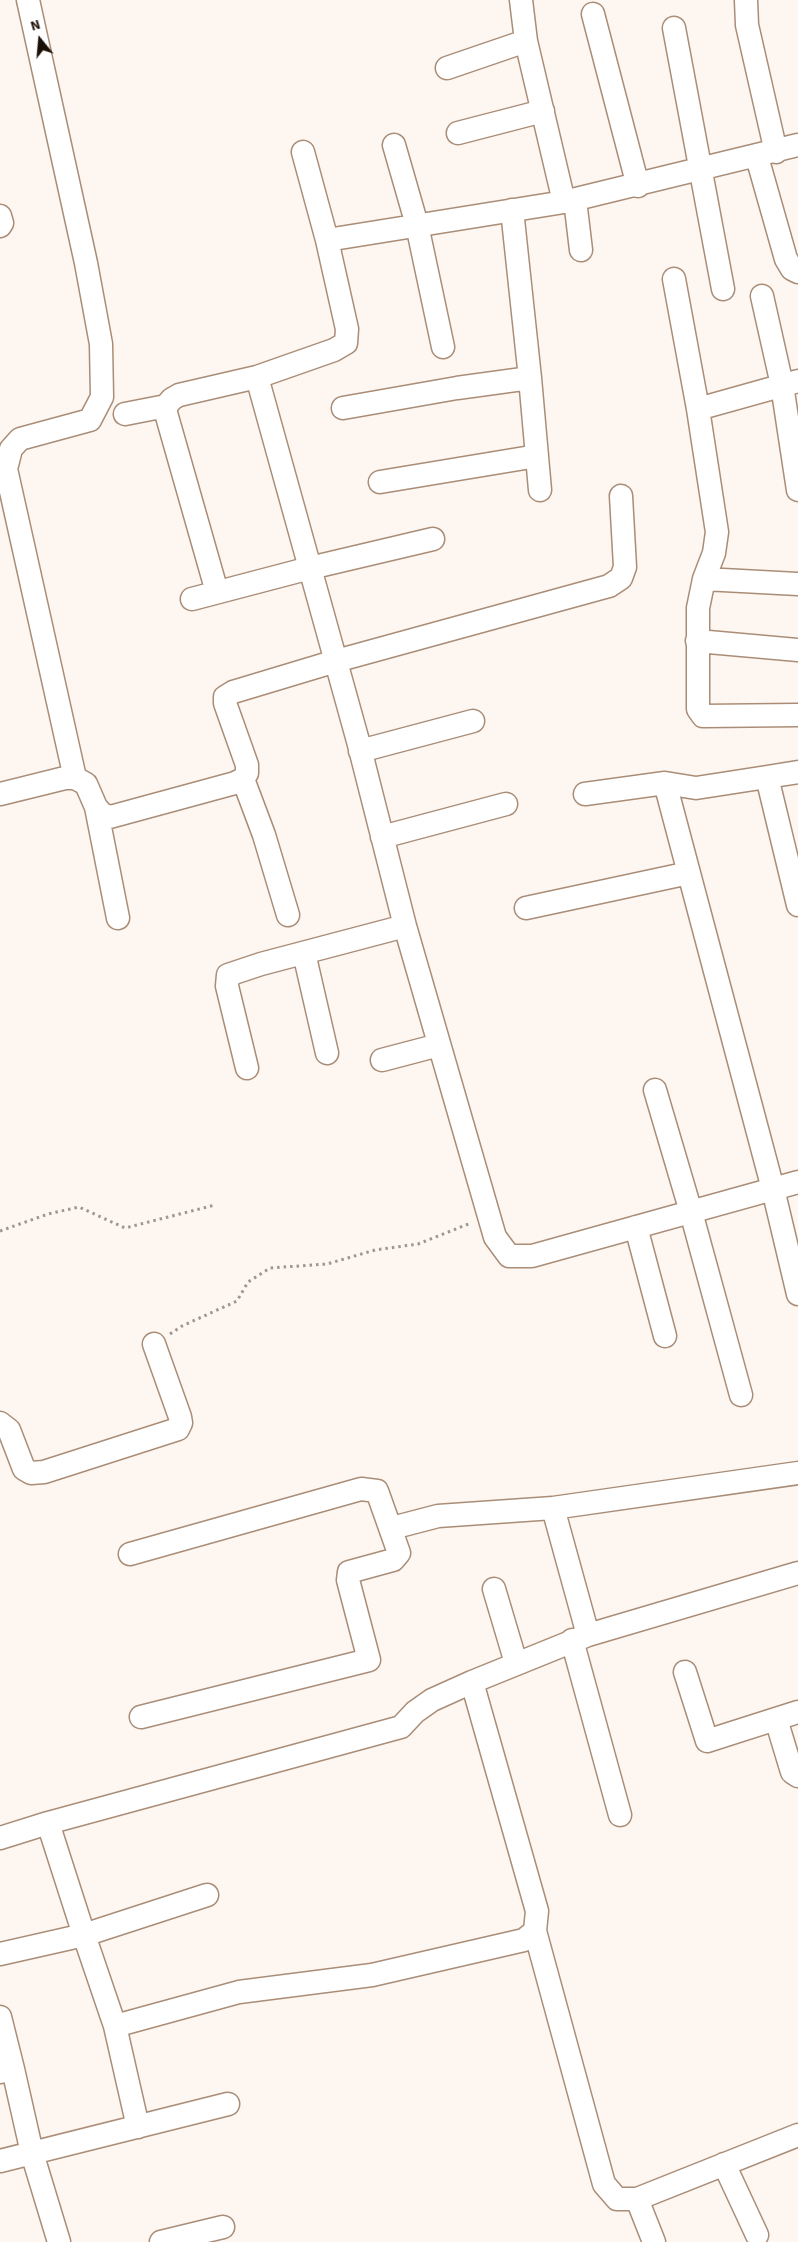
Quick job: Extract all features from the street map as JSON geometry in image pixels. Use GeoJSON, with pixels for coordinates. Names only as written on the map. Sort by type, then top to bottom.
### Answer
{"type":"FeatureCollection","features":[{"type":"Feature","properties":{"kind":"street"},"geometry":{"type":"LineString","coordinates":[[28,0],[86,263],[100,344],[102,397],[90,420],[20,439],[11,450],[6,469],[76,778]]}},
{"type":"Feature","properties":{"kind":"street"},"geometry":{"type":"LineString","coordinates":[[521,0],[526,41],[581,250]]}},
{"type":"Feature","properties":{"kind":"street"},"geometry":{"type":"LineString","coordinates":[[746,0],[747,25],[766,154],[786,259],[792,269],[798,272]]}},
{"type":"Feature","properties":{"kind":"street"},"geometry":{"type":"LineString","coordinates":[[592,14],[638,186]]}},
{"type":"Feature","properties":{"kind":"street"},"geometry":{"type":"LineString","coordinates":[[674,28],[723,289]]}},
{"type":"Feature","properties":{"kind":"street"},"geometry":{"type":"LineString","coordinates":[[447,68],[526,41]]}},
{"type":"Feature","properties":{"kind":"street"},"geometry":{"type":"LineString","coordinates":[[458,133],[543,111]]}},
{"type":"Feature","properties":{"kind":"street"},"geometry":{"type":"LineString","coordinates":[[394,145],[417,225],[443,347]]}},
{"type":"Feature","properties":{"kind":"street"},"geometry":{"type":"LineString","coordinates":[[327,240],[569,201],[700,171],[798,145]]}},
{"type":"Feature","properties":{"kind":"street"},"geometry":{"type":"LineString","coordinates":[[125,414],[166,406],[179,395],[257,377],[334,350],[346,343],[347,329],[327,240],[303,152]]}},
{"type":"Feature","properties":{"kind":"street"},"geometry":{"type":"LineString","coordinates":[[512,210],[540,490]]}},
{"type":"Feature","properties":{"kind":"street"},"geometry":{"type":"LineString","coordinates":[[0,216],[2,223],[0,226]]}},
{"type":"Feature","properties":{"kind":"street"},"geometry":{"type":"LineString","coordinates":[[674,279],[698,409],[717,532],[714,554],[704,579],[698,608],[698,709],[703,716],[798,715]]}},
{"type":"Feature","properties":{"kind":"street"},"geometry":{"type":"LineString","coordinates":[[762,296],[790,383],[798,490]]}},
{"type":"Feature","properties":{"kind":"street"},"geometry":{"type":"LineString","coordinates":[[257,377],[336,661],[405,926],[495,1237],[509,1256],[532,1256],[798,1182]]}},
{"type":"Feature","properties":{"kind":"street"},"geometry":{"type":"LineString","coordinates":[[343,408],[457,388],[530,378]]}},
{"type":"Feature","properties":{"kind":"street"},"geometry":{"type":"LineString","coordinates":[[698,409],[790,383]]}},
{"type":"Feature","properties":{"kind":"street"},"geometry":{"type":"LineString","coordinates":[[166,406],[166,413],[218,592]]}},
{"type":"Feature","properties":{"kind":"street"},"geometry":{"type":"LineString","coordinates":[[380,482],[537,456]]}},
{"type":"Feature","properties":{"kind":"street"},"geometry":{"type":"LineString","coordinates":[[96,808],[102,814],[110,817],[118,816],[243,780],[247,773],[247,765],[225,697],[233,692],[448,629],[609,586],[621,578],[625,567],[621,496]]}},
{"type":"Feature","properties":{"kind":"street"},"geometry":{"type":"LineString","coordinates":[[192,599],[310,568],[434,539]]}},
{"type":"Feature","properties":{"kind":"street"},"geometry":{"type":"LineString","coordinates":[[704,579],[798,584]]}},
{"type":"Feature","properties":{"kind":"street"},"geometry":{"type":"LineString","coordinates":[[697,641],[798,650]]}},
{"type":"Feature","properties":{"kind":"street"},"geometry":{"type":"LineString","coordinates":[[360,751],[473,721]]}},
{"type":"Feature","properties":{"kind":"street"},"geometry":{"type":"LineString","coordinates":[[585,794],[665,783],[696,788],[798,772]]}},
{"type":"Feature","properties":{"kind":"street"},"geometry":{"type":"LineString","coordinates":[[767,777],[798,904]]}},
{"type":"Feature","properties":{"kind":"street"},"geometry":{"type":"LineString","coordinates":[[0,794],[65,778],[76,778],[86,784],[96,808],[118,918]]}},
{"type":"Feature","properties":{"kind":"street"},"geometry":{"type":"LineString","coordinates":[[243,780],[264,835],[288,915]]}},
{"type":"Feature","properties":{"kind":"street"},"geometry":{"type":"LineString","coordinates":[[665,783],[773,1189],[798,1294]]}},
{"type":"Feature","properties":{"kind":"street"},"geometry":{"type":"LineString","coordinates":[[382,837],[506,804]]}},
{"type":"Feature","properties":{"kind":"street"},"geometry":{"type":"LineString","coordinates":[[526,908],[689,873]]}},
{"type":"Feature","properties":{"kind":"street"},"geometry":{"type":"LineString","coordinates":[[247,1068],[226,979],[234,972],[405,926]]}},
{"type":"Feature","properties":{"kind":"street"},"geometry":{"type":"LineString","coordinates":[[304,953],[327,1053]]}},
{"type":"Feature","properties":{"kind":"street"},"geometry":{"type":"LineString","coordinates":[[382,1060],[439,1045]]}},
{"type":"Feature","properties":{"kind":"street"},"geometry":{"type":"LineString","coordinates":[[654,1090],[692,1212],[741,1395]]}},
{"type":"Feature","properties":{"kind":"street"},"geometry":{"type":"LineString","coordinates":[[636,1227],[665,1336]]}},
{"type":"Feature","properties":{"kind":"street"},"geometry":{"type":"LineString","coordinates":[[0,1424],[9,1430],[24,1469],[32,1473],[44,1472],[178,1429],[181,1423],[180,1417],[154,1344]]}},
{"type":"Feature","properties":{"kind":"street"},"geometry":{"type":"LineString","coordinates":[[392,1528],[438,1516],[553,1508],[798,1473]]}},
{"type":"Feature","properties":{"kind":"street"},"geometry":{"type":"LineString","coordinates":[[130,1554],[361,1489],[378,1491],[399,1553],[393,1560],[349,1572],[348,1580],[369,1660],[141,1717]]}},
{"type":"Feature","properties":{"kind":"street"},"geometry":{"type":"LineString","coordinates":[[553,1508],[620,1815]]}},
{"type":"Feature","properties":{"kind":"street"},"geometry":{"type":"LineString","coordinates":[[0,1838],[48,1823],[401,1727],[415,1712],[432,1700],[516,1663],[580,1638],[798,1572]]}},
{"type":"Feature","properties":{"kind":"street"},"geometry":{"type":"LineString","coordinates":[[494,1589],[516,1663]]}},
{"type":"Feature","properties":{"kind":"street"},"geometry":{"type":"LineString","coordinates":[[685,1672],[708,1740],[798,1712]]}},
{"type":"Feature","properties":{"kind":"street"},"geometry":{"type":"LineString","coordinates":[[472,1682],[537,1911],[535,1931],[604,2184],[617,2199],[637,2200],[798,2135]]}},
{"type":"Feature","properties":{"kind":"street"},"geometry":{"type":"LineString","coordinates":[[776,1719],[792,1772],[798,1776]]}},
{"type":"Feature","properties":{"kind":"street"},"geometry":{"type":"LineString","coordinates":[[48,1823],[115,2026],[138,2127]]}},
{"type":"Feature","properties":{"kind":"street"},"geometry":{"type":"LineString","coordinates":[[0,1954],[84,1935],[207,1895]]}},
{"type":"Feature","properties":{"kind":"street"},"geometry":{"type":"LineString","coordinates":[[115,2026],[239,1992],[372,1975],[524,1940],[535,1931]]}},
{"type":"Feature","properties":{"kind":"street"},"geometry":{"type":"LineString","coordinates":[[0,2017],[7,2070],[60,2242]]}},
{"type":"Feature","properties":{"kind":"street"},"geometry":{"type":"LineString","coordinates":[[0,2161],[228,2104]]}},
{"type":"Feature","properties":{"kind":"street"},"geometry":{"type":"LineString","coordinates":[[724,2164],[757,2235]]}},
{"type":"Feature","properties":{"kind":"street"},"geometry":{"type":"LineString","coordinates":[[637,2200],[654,2242]]}},
{"type":"Feature","properties":{"kind":"street"},"geometry":{"type":"LineString","coordinates":[[161,2242],[223,2227]]}},
{"type":"Feature","properties":{"kind":"path"},"geometry":{"type":"LineString","coordinates":[[0,1231],[48,1214],[79,1208],[125,1228],[215,1205]]}},
{"type":"Feature","properties":{"kind":"path"},"geometry":{"type":"LineString","coordinates":[[154,1344],[182,1326],[237,1301],[248,1282],[270,1268],[327,1264],[375,1250],[418,1244],[489,1215]]}}]}
